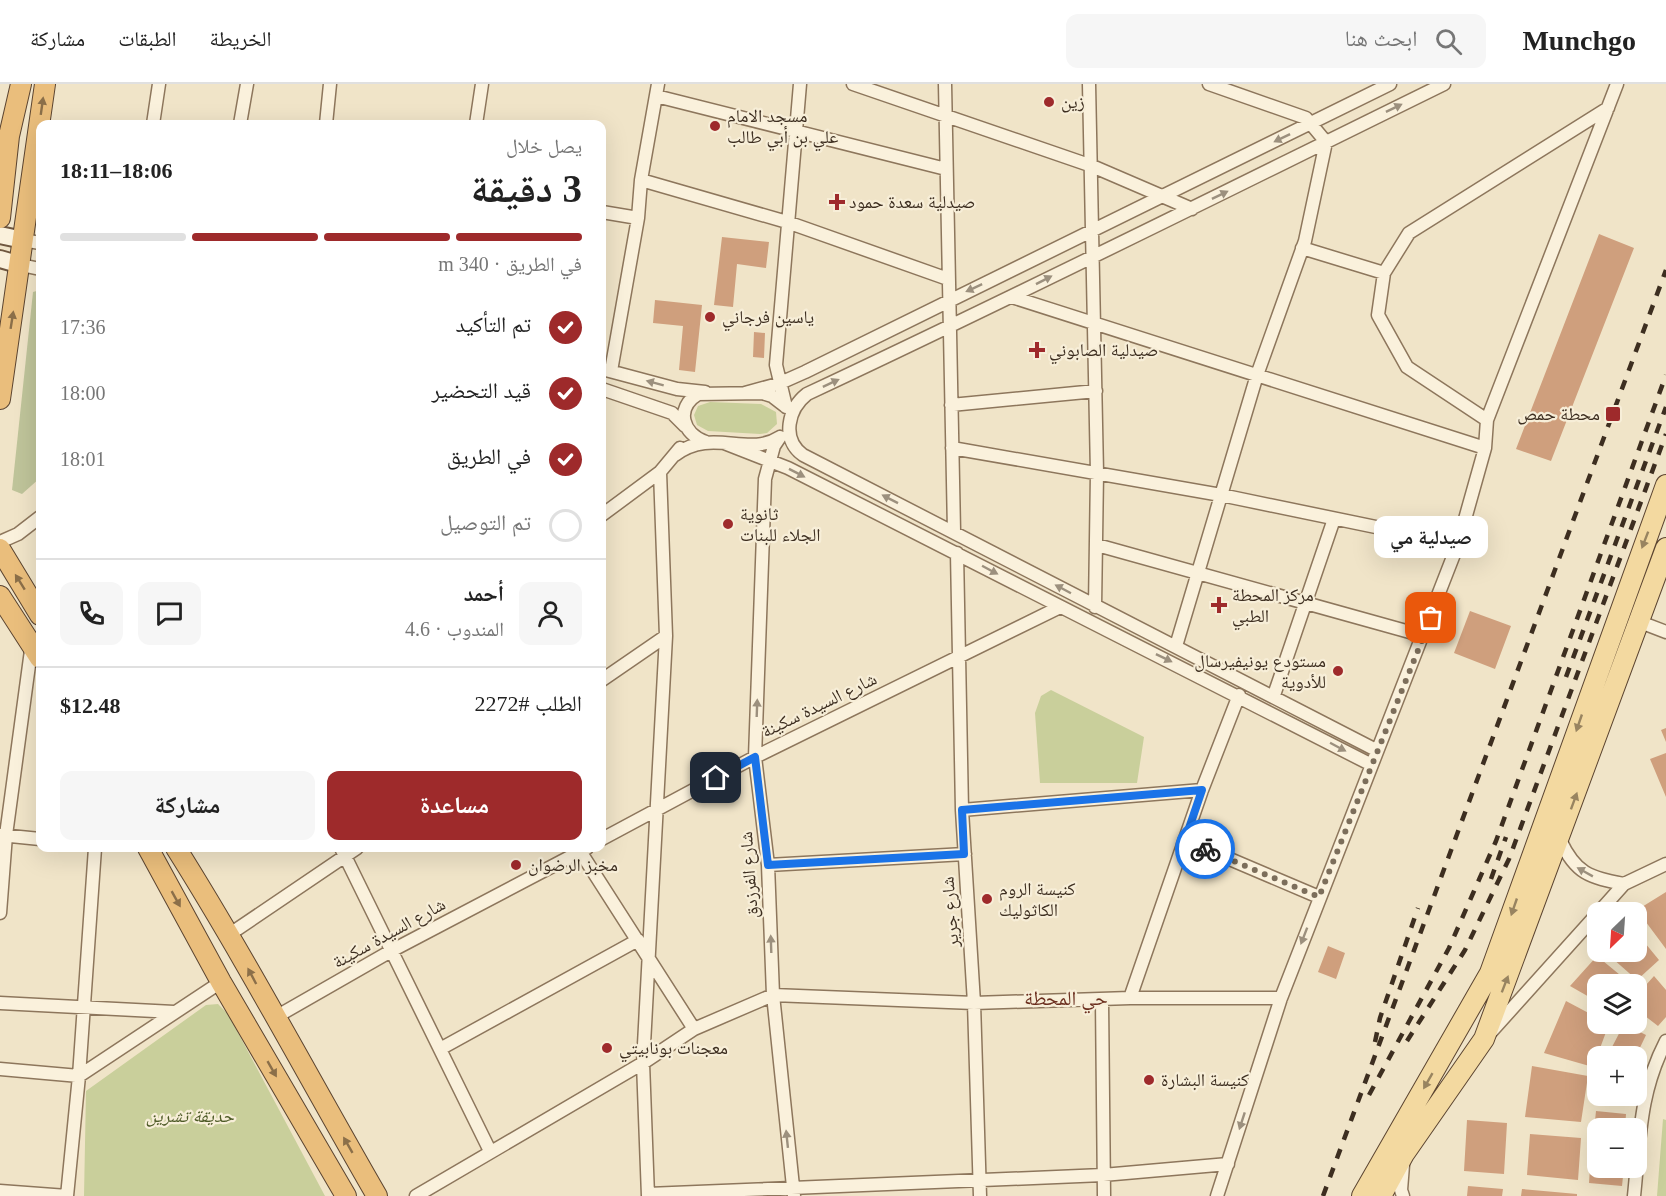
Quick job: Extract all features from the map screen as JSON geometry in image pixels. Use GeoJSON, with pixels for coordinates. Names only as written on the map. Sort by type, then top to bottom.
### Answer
{"type":"FeatureCollection","features":[{"type":"Feature","properties":{"kind":"highway"},"geometry":{"type":"LineString","coordinates":[[0,218],[9,136],[21,84]]}},
{"type":"Feature","properties":{"kind":"highway"},"geometry":{"type":"LineString","coordinates":[[42,120],[45,84]]}},
{"type":"Feature","properties":{"kind":"highway"},"geometry":{"type":"LineString","coordinates":[[0,399],[31,267],[36,193]]}},
{"type":"Feature","properties":{"kind":"highway"},"geometry":{"type":"LineString","coordinates":[[0,549],[36,608]]}},
{"type":"Feature","properties":{"kind":"highway"},"geometry":{"type":"LineString","coordinates":[[0,596],[36,650]]}},
{"type":"Feature","properties":{"kind":"highway"},"geometry":{"type":"LineString","coordinates":[[150,852],[221,982],[345,1196]]}},
{"type":"Feature","properties":{"kind":"highway"},"geometry":{"type":"LineString","coordinates":[[179,852],[230,934],[274,1018],[377,1196]]}},
{"type":"Feature","properties":{"kind":"main road"},"geometry":{"type":"LineString","coordinates":[[0,235],[32,242]]}},
{"type":"Feature","properties":{"kind":"main road"},"geometry":{"type":"LineString","coordinates":[[0,259],[31,267]]}},
{"type":"Feature","properties":{"kind":"main road"},"geometry":{"type":"LineString","coordinates":[[1362,1196],[1490,973],[1666,485]]}},
{"type":"Feature","properties":{"kind":"main road"},"geometry":{"type":"LineString","coordinates":[[1381,1196],[1404,1154],[1484,1039],[1560,840],[1666,548]]}},
{"type":"Feature","properties":{"kind":"street"},"geometry":{"type":"LineString","coordinates":[[154,120],[159,84]]}},
{"type":"Feature","properties":{"kind":"street"},"geometry":{"type":"LineString","coordinates":[[241,120],[247,84]]}},
{"type":"Feature","properties":{"kind":"street"},"geometry":{"type":"LineString","coordinates":[[326,120],[330,84]]}},
{"type":"Feature","properties":{"kind":"street"},"geometry":{"type":"LineString","coordinates":[[477,120],[482,84]]}},
{"type":"Feature","properties":{"kind":"street"},"geometry":{"type":"LineString","coordinates":[[800,84],[776,365],[778,384],[796,450],[1095,607],[1274,695],[1376,750]]}},
{"type":"Feature","properties":{"kind":"street"},"geometry":{"type":"LineString","coordinates":[[853,84],[1092,166],[1192,209]]}},
{"type":"Feature","properties":{"kind":"street"},"geometry":{"type":"LineString","coordinates":[[945,84],[954,531]]}},
{"type":"Feature","properties":{"kind":"street"},"geometry":{"type":"LineString","coordinates":[[1089,84],[1097,473],[1095,607]]}},
{"type":"Feature","properties":{"kind":"street"},"geometry":{"type":"LineString","coordinates":[[1176,646],[1200,573],[1257,375],[1302,248],[1326,142],[1306,118],[1209,84]]}},
{"type":"Feature","properties":{"kind":"street"},"geometry":{"type":"LineString","coordinates":[[749,392],[778,384],[1091,233],[1390,84]]}},
{"type":"Feature","properties":{"kind":"street","name":"شارع الفرزدق"},"geometry":{"type":"LineString","coordinates":[[794,1191],[773,995],[768,865],[755,757],[765,479],[769,459],[780,437],[787,413],[807,394],[1012,297],[1091,256],[1192,209],[1444,84]]}},
{"type":"Feature","properties":{"kind":"street"},"geometry":{"type":"LineString","coordinates":[[1217,1196],[1281,998],[1458,544],[1485,448],[1487,420],[1617,84]]}},
{"type":"Feature","properties":{"kind":"street"},"geometry":{"type":"LineString","coordinates":[[787,413],[772,396],[749,392],[677,389],[606,370],[638,218],[641,180],[657,90],[946,170]]}},
{"type":"Feature","properties":{"kind":"street"},"geometry":{"type":"LineString","coordinates":[[1487,420],[1407,367],[1378,315],[1384,273],[1409,233],[1608,108]]}},
{"type":"Feature","properties":{"kind":"street"},"geometry":{"type":"LineString","coordinates":[[641,180],[787,222],[948,279]]}},
{"type":"Feature","properties":{"kind":"street"},"geometry":{"type":"LineString","coordinates":[[606,213],[638,218]]}},
{"type":"Feature","properties":{"kind":"street"},"geometry":{"type":"LineString","coordinates":[[1302,248],[1384,273]]}},
{"type":"Feature","properties":{"kind":"street"},"geometry":{"type":"LineString","coordinates":[[1012,297],[1485,448]]}},
{"type":"Feature","properties":{"kind":"street"},"geometry":{"type":"LineString","coordinates":[[749,392],[767,382],[776,365]]}},
{"type":"Feature","properties":{"kind":"street"},"geometry":{"type":"LineString","coordinates":[[606,390],[672,413],[696,439],[706,442]]}},
{"type":"Feature","properties":{"kind":"street"},"geometry":{"type":"LineString","coordinates":[[951,405],[1096,391]]}},
{"type":"Feature","properties":{"kind":"street"},"geometry":{"type":"LineString","coordinates":[[606,512],[660,472],[675,455],[684,441],[683,414],[691,398],[709,392]]}},
{"type":"Feature","properties":{"kind":"street"},"geometry":{"type":"LineString","coordinates":[[675,455],[693,444],[706,442],[761,445],[771,443],[780,437]]}},
{"type":"Feature","properties":{"kind":"street"},"geometry":{"type":"LineString","coordinates":[[724,443],[769,459],[1239,695],[1371,764]]}},
{"type":"Feature","properties":{"kind":"street"},"geometry":{"type":"LineString","coordinates":[[952,448],[1221,495],[1458,544]]}},
{"type":"Feature","properties":{"kind":"street"},"geometry":{"type":"LineString","coordinates":[[746,450],[756,456],[763,466],[765,479]]}},
{"type":"Feature","properties":{"kind":"street"},"geometry":{"type":"LineString","coordinates":[[660,472],[666,636],[643,1063],[648,1195],[794,1191],[979,1179],[1103,1175],[1228,1164]]}},
{"type":"Feature","properties":{"kind":"street"},"geometry":{"type":"LineString","coordinates":[[1274,695],[1334,519]]}},
{"type":"Feature","properties":{"kind":"street"},"geometry":{"type":"LineString","coordinates":[[0,542],[18,534],[36,520]]}},
{"type":"Feature","properties":{"kind":"street"},"geometry":{"type":"LineString","coordinates":[[1097,545],[1424,636]]}},
{"type":"Feature","properties":{"kind":"street","name":"شارع جرير"},"geometry":{"type":"LineString","coordinates":[[957,553],[962,810],[974,1003],[980,1196]]}},
{"type":"Feature","properties":{"kind":"street","name":"شارع السيدة سكينة"},"geometry":{"type":"LineString","coordinates":[[606,837],[755,757],[1060,607]]}},
{"type":"Feature","properties":{"kind":"street"},"geometry":{"type":"LineString","coordinates":[[1640,622],[1666,632]]}},
{"type":"Feature","properties":{"kind":"street"},"geometry":{"type":"LineString","coordinates":[[606,677],[666,636]]}},
{"type":"Feature","properties":{"kind":"street"},"geometry":{"type":"LineString","coordinates":[[0,913],[3,835],[36,650]]}},
{"type":"Feature","properties":{"kind":"street"},"geometry":{"type":"LineString","coordinates":[[1130,998],[1202,790],[1239,695]]}},
{"type":"Feature","properties":{"kind":"street"},"geometry":{"type":"LineString","coordinates":[[962,810],[1202,790]]}},
{"type":"Feature","properties":{"kind":"street"},"geometry":{"type":"LineString","coordinates":[[3,835],[36,839]]}},
{"type":"Feature","properties":{"kind":"street"},"geometry":{"type":"LineString","coordinates":[[1185,840],[1319,897]]}},
{"type":"Feature","properties":{"kind":"street"},"geometry":{"type":"LineString","coordinates":[[1560,840],[1579,871],[1599,879],[1624,884]]}},
{"type":"Feature","properties":{"kind":"street"},"geometry":{"type":"LineString","coordinates":[[0,1191],[67,1196],[79,1077],[82,1007],[95,852]]}},
{"type":"Feature","properties":{"kind":"street"},"geometry":{"type":"LineString","coordinates":[[230,934],[343,852],[490,1151]]}},
{"type":"Feature","properties":{"kind":"street","name":"شارع السيدة سكينة"},"geometry":{"type":"LineString","coordinates":[[274,1018],[392,951],[576,852]]}},
{"type":"Feature","properties":{"kind":"street"},"geometry":{"type":"LineString","coordinates":[[584,852],[648,959],[694,1029]]}},
{"type":"Feature","properties":{"kind":"street"},"geometry":{"type":"LineString","coordinates":[[768,865],[964,854]]}},
{"type":"Feature","properties":{"kind":"street"},"geometry":{"type":"LineString","coordinates":[[1608,902],[1624,884],[1666,864]]}},
{"type":"Feature","properties":{"kind":"street"},"geometry":{"type":"LineString","coordinates":[[1484,1039],[1587,925]]}},
{"type":"Feature","properties":{"kind":"street"},"geometry":{"type":"LineString","coordinates":[[440,1049],[638,940]]}},
{"type":"Feature","properties":{"kind":"street"},"geometry":{"type":"LineString","coordinates":[[0,1069],[79,1077],[221,982]]}},
{"type":"Feature","properties":{"kind":"street"},"geometry":{"type":"LineString","coordinates":[[416,1196],[643,1063],[694,1029],[773,995],[974,1003],[1102,1001],[1130,998],[1281,998]]}},
{"type":"Feature","properties":{"kind":"street"},"geometry":{"type":"LineString","coordinates":[[1102,1001],[1104,1196]]}},
{"type":"Feature","properties":{"kind":"street"},"geometry":{"type":"LineString","coordinates":[[0,1003],[174,1012]]}},
{"type":"Feature","properties":{"kind":"street"},"geometry":{"type":"LineString","coordinates":[[1634,1196],[1644,1096],[1652,1069],[1666,1041]]}},
{"type":"Feature","properties":{"kind":"street"},"geometry":{"type":"LineString","coordinates":[[1403,1196],[1401,1190],[1404,1154]]}},
{"type":"Feature","properties":{"kind":"green space"},"geometry":{"type":"Polygon","coordinates":[[[36,291],[36,482],[22,494],[12,490],[33,292],[36,291]]]}},
{"type":"Feature","properties":{"kind":"green space"},"geometry":{"type":"Polygon","coordinates":[[[710,402],[761,404],[776,412],[777,424],[767,433],[760,434],[708,431],[697,425],[694,415],[698,406],[710,402]]]}},
{"type":"Feature","properties":{"kind":"green space"},"geometry":{"type":"Polygon","coordinates":[[[1051,690],[1144,737],[1137,783],[1040,783],[1035,713],[1041,696],[1051,690]]]}},
{"type":"Feature","properties":{"kind":"green space","name":"حديقة تشرين"},"geometry":{"type":"Polygon","coordinates":[[[218,1004],[228,1014],[325,1196],[84,1196],[86,1091],[206,1005],[218,1004]]]}},
{"type":"Feature","properties":{"kind":"green space"},"geometry":{"type":"Polygon","coordinates":[[[1663,1119],[1666,1120],[1666,1196],[1657,1196],[1663,1119]]]}},
{"type":"Feature","properties":{"kind":"building"},"geometry":{"type":"Polygon","coordinates":[[[1599,234],[1634,248],[1551,461],[1516,449],[1599,234]]]}},
{"type":"Feature","properties":{"kind":"building"},"geometry":{"type":"Polygon","coordinates":[[[722,237],[769,242],[766,268],[737,264],[733,307],[714,305],[722,237]]]}},
{"type":"Feature","properties":{"kind":"building"},"geometry":{"type":"Polygon","coordinates":[[[655,300],[702,305],[695,372],[679,370],[683,326],[653,323],[655,300]]]}},
{"type":"Feature","properties":{"kind":"building"},"geometry":{"type":"Polygon","coordinates":[[[754,332],[765,333],[764,358],[753,357],[754,332]]]}},
{"type":"Feature","properties":{"kind":"building"},"geometry":{"type":"Polygon","coordinates":[[[1470,611],[1511,626],[1495,669],[1454,653],[1470,611]]]}},
{"type":"Feature","properties":{"kind":"building"},"geometry":{"type":"Polygon","coordinates":[[[1666,728],[1666,742],[1661,730],[1666,728]]]}},
{"type":"Feature","properties":{"kind":"building"},"geometry":{"type":"Polygon","coordinates":[[[1666,753],[1666,797],[1650,759],[1666,753]]]}},
{"type":"Feature","properties":{"kind":"building"},"geometry":{"type":"Polygon","coordinates":[[[1666,892],[1666,949],[1647,923],[1647,904],[1666,892]]]}},
{"type":"Feature","properties":{"kind":"building"},"geometry":{"type":"Polygon","coordinates":[[[1647,945],[1659,960],[1644,974],[1630,974],[1617,962],[1647,962],[1647,945]]]}},
{"type":"Feature","properties":{"kind":"building"},"geometry":{"type":"Polygon","coordinates":[[[1328,946],[1345,953],[1336,979],[1318,972],[1328,946]]]}},
{"type":"Feature","properties":{"kind":"building"},"geometry":{"type":"Polygon","coordinates":[[[1592,962],[1604,962],[1619,974],[1587,974],[1587,996],[1570,986],[1592,962]]]}},
{"type":"Feature","properties":{"kind":"building"},"geometry":{"type":"Polygon","coordinates":[[[1654,976],[1666,990],[1666,1017],[1658,1026],[1647,1018],[1647,984],[1654,976]]]}},
{"type":"Feature","properties":{"kind":"building"},"geometry":{"type":"Polygon","coordinates":[[[1566,1001],[1587,1012],[1587,1034],[1605,1034],[1601,1046],[1587,1046],[1587,1065],[1544,1053],[1566,1001]]]}},
{"type":"Feature","properties":{"kind":"building"},"geometry":{"type":"Polygon","coordinates":[[[1619,1034],[1646,1035],[1641,1046],[1613,1046],[1619,1034]]]}},
{"type":"Feature","properties":{"kind":"building"},"geometry":{"type":"Polygon","coordinates":[[[1532,1066],[1587,1076],[1581,1122],[1525,1117],[1532,1066]]]}},
{"type":"Feature","properties":{"kind":"building"},"geometry":{"type":"Polygon","coordinates":[[[1596,1111],[1626,1114],[1626,1118],[1595,1118],[1596,1111]]]}},
{"type":"Feature","properties":{"kind":"building"},"geometry":{"type":"Polygon","coordinates":[[[1467,1120],[1507,1123],[1504,1174],[1464,1171],[1467,1120]]]}},
{"type":"Feature","properties":{"kind":"building"},"geometry":{"type":"Polygon","coordinates":[[[1530,1134],[1581,1138],[1578,1180],[1527,1175],[1530,1134]]]}},
{"type":"Feature","properties":{"kind":"building"},"geometry":{"type":"Polygon","coordinates":[[[1589,1178],[1623,1178],[1622,1186],[1589,1183],[1589,1178]]]}},
{"type":"Feature","properties":{"kind":"building"},"geometry":{"type":"Polygon","coordinates":[[[1468,1186],[1503,1189],[1502,1196],[1467,1196],[1468,1186]]]}},
{"type":"Feature","properties":{"kind":"building"},"geometry":{"type":"Polygon","coordinates":[[[1522,1189],[1577,1194],[1577,1196],[1521,1196],[1522,1189]]]}},
{"type":"Feature","properties":{"kind":"railway"},"geometry":{"type":"LineString","coordinates":[[1323,1196],[1666,270]]}},
{"type":"Feature","properties":{"kind":"railway"},"geometry":{"type":"LineString","coordinates":[[1369,1095],[1449,948],[1496,841],[1666,375]]}},
{"type":"Feature","properties":{"kind":"railway"},"geometry":{"type":"LineString","coordinates":[[1566,677],[1666,407]]}},
{"type":"Feature","properties":{"kind":"railway"},"geometry":{"type":"LineString","coordinates":[[1407,1041],[1465,950],[1509,859],[1666,434]]}},
{"type":"Feature","properties":{"kind":"railway"},"geometry":{"type":"LineString","coordinates":[[1491,879],[1506,837]]}},
{"type":"Feature","properties":{"kind":"railway"},"geometry":{"type":"LineString","coordinates":[[1375,1042],[1380,1018],[1418,908]]}},
{"type":"Feature","properties":{"kind":"way so far"},"geometry":{"type":"LineString","coordinates":[[1205,849],[1319,897],[1431,618]]}},
{"type":"Feature","properties":{"kind":"place","name":"زين"},"geometry":{"type":"Point","coordinates":[1049,102]}},
{"type":"Feature","properties":{"kind":"place","name":"مسجد الامام علي بن أبي طالب"},"geometry":{"type":"Point","coordinates":[715,126]}},
{"type":"Feature","properties":{"kind":"place","name":"صيدلية سعدة حمود"},"geometry":{"type":"Point","coordinates":[837,202]}},
{"type":"Feature","properties":{"kind":"place","name":"ياسين فرجاني"},"geometry":{"type":"Point","coordinates":[710,317]}},
{"type":"Feature","properties":{"kind":"place","name":"صيدلية الصابوني"},"geometry":{"type":"Point","coordinates":[1037,350]}},
{"type":"Feature","properties":{"kind":"place","name":"محطة حمص"},"geometry":{"type":"Point","coordinates":[1613,414]}},
{"type":"Feature","properties":{"kind":"place","name":"ثانوية الجلاء للبنات"},"geometry":{"type":"Point","coordinates":[728,524]}},
{"type":"Feature","properties":{"kind":"place","name":"مركز المحطة الطبي"},"geometry":{"type":"Point","coordinates":[1219,605]}},
{"type":"Feature","properties":{"kind":"place","name":"صيدلية مي"},"geometry":{"type":"Point","coordinates":[1431,618]}},
{"type":"Feature","properties":{"kind":"place","name":"مستودع يونيفيرسال للأدوية"},"geometry":{"type":"Point","coordinates":[1338,671]}},
{"type":"Feature","properties":{"kind":"place","name":"مخبز الرضوان"},"geometry":{"type":"Point","coordinates":[516,865]}},
{"type":"Feature","properties":{"kind":"place","name":"كنيسة الروم الكاثوليك"},"geometry":{"type":"Point","coordinates":[987,899]}},
{"type":"Feature","properties":{"kind":"place","name":"معجنات بونابيتي"},"geometry":{"type":"Point","coordinates":[607,1048]}},
{"type":"Feature","properties":{"kind":"place","name":"كنيسة البشارة"},"geometry":{"type":"Point","coordinates":[1149,1080]}},
{"type":"Feature","properties":{"kind":"district","name":"حي المحطة"},"geometry":{"type":"Point","coordinates":[1066,998]}},
{"type":"Feature","properties":{"kind":"route"},"geometry":{"type":"LineString","coordinates":[[716,778],[755,757],[768,865],[964,854],[962,810],[1202,790],[1185,840],[1205,849]]}}]}
